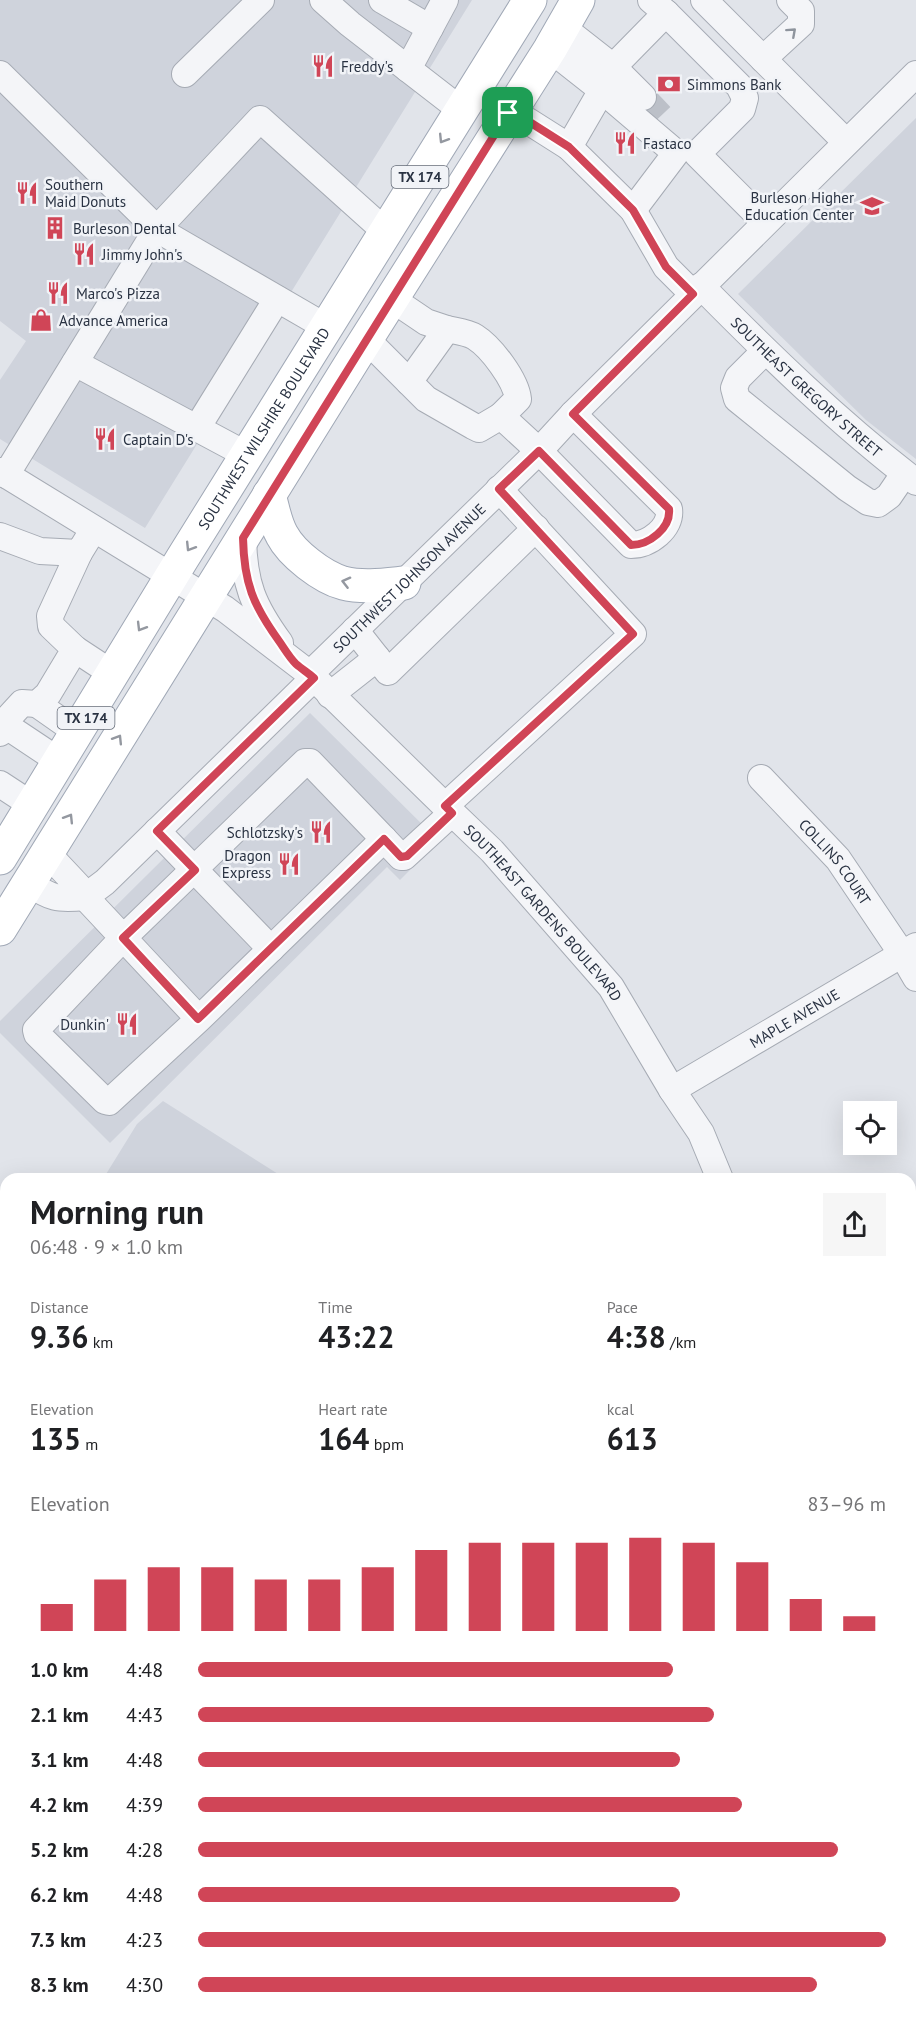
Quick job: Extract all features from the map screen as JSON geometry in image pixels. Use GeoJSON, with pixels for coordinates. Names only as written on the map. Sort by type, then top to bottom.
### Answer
{"type":"FeatureCollection","features":[{"type":"Feature","properties":{"kind":"main road","name":"SOUTHWEST WILSHIRE BOULEVARD"},"geometry":{"type":"LineString","coordinates":[[2,850],[530,0]]}},
{"type":"Feature","properties":{"kind":"main road"},"geometry":{"type":"LineString","coordinates":[[508,113],[494,106],[492,96],[543,15],[543,0]]}},
{"type":"Feature","properties":{"kind":"main road","name":"TX 174"},"geometry":{"type":"LineString","coordinates":[[0,929],[563,25]]}},
{"type":"Feature","properties":{"kind":"main road"},"geometry":{"type":"LineString","coordinates":[[269,495],[280,533],[291,549],[309,565],[343,583],[378,586],[404,583]]}},
{"type":"Feature","properties":{"kind":"street"},"geometry":{"type":"LineString","coordinates":[[185,74],[261,0]]}},
{"type":"Feature","properties":{"kind":"street"},"geometry":{"type":"LineString","coordinates":[[323,0],[350,24],[461,110]]}},
{"type":"Feature","properties":{"kind":"street"},"geometry":{"type":"LineString","coordinates":[[382,0],[430,28]]}},
{"type":"Feature","properties":{"kind":"street"},"geometry":{"type":"LineString","coordinates":[[408,69],[445,0]]}},
{"type":"Feature","properties":{"kind":"street"},"geometry":{"type":"LineString","coordinates":[[704,0],[846,142]]}},
{"type":"Feature","properties":{"kind":"street"},"geometry":{"type":"LineString","coordinates":[[763,58],[801,24],[801,11],[790,0]]}},
{"type":"Feature","properties":{"kind":"street"},"geometry":{"type":"LineString","coordinates":[[569,147],[607,78],[658,6],[739,86],[745,98],[742,109],[697,154]]}},
{"type":"Feature","properties":{"kind":"street"},"geometry":{"type":"LineString","coordinates":[[563,25],[607,78],[676,153],[633,210]]}},
{"type":"Feature","properties":{"kind":"street"},"geometry":{"type":"LineString","coordinates":[[0,74],[157,229],[326,327]]}},
{"type":"Feature","properties":{"kind":"street","name":"SOUTHWEST JOHNSON AVENUE"},"geometry":{"type":"LineString","coordinates":[[312,677],[355,630],[539,451],[765,222],[916,74]]}},
{"type":"Feature","properties":{"kind":"street"},"geometry":{"type":"LineString","coordinates":[[607,78],[643,97]]}},
{"type":"Feature","properties":{"kind":"street","name":"SOUTHEAST GREGORY STREET"},"geometry":{"type":"LineString","coordinates":[[508,113],[528,121],[569,147],[633,210],[666,267],[697,290],[848,427],[911,475]]}},
{"type":"Feature","properties":{"kind":"street"},"geometry":{"type":"LineString","coordinates":[[662,117],[765,222]]}},
{"type":"Feature","properties":{"kind":"street"},"geometry":{"type":"LineString","coordinates":[[3,473],[75,363],[157,229],[260,119],[386,231]]}},
{"type":"Feature","properties":{"kind":"street"},"geometry":{"type":"LineString","coordinates":[[197,428],[277,299]]}},
{"type":"Feature","properties":{"kind":"street"},"geometry":{"type":"LineString","coordinates":[[366,339],[426,399],[479,429],[501,416],[518,399],[514,382],[507,372],[473,335],[426,322],[392,299]]}},
{"type":"Feature","properties":{"kind":"street"},"geometry":{"type":"LineString","coordinates":[[409,382],[447,329]]}},
{"type":"Feature","properties":{"kind":"street"},"geometry":{"type":"LineString","coordinates":[[765,351],[738,378],[734,388],[738,399],[847,488],[868,502],[878,504],[911,475]]}},
{"type":"Feature","properties":{"kind":"street"},"geometry":{"type":"LineString","coordinates":[[75,363],[247,455]]}},
{"type":"Feature","properties":{"kind":"street"},"geometry":{"type":"LineString","coordinates":[[501,416],[539,451],[631,545],[639,545],[651,539],[664,527],[670,517],[669,509],[573,414]]}},
{"type":"Feature","properties":{"kind":"street","name":"SOUTHEAST GARDENS BOULEVARD"},"geometry":{"type":"LineString","coordinates":[[3,473],[225,609],[312,677],[492,850],[611,987],[672,1090],[701,1133],[718,1173]]}},
{"type":"Feature","properties":{"kind":"street"},"geometry":{"type":"LineString","coordinates":[[384,839],[109,1102],[105,1101],[37,1034],[37,1027],[123,938],[307,762],[310,762],[384,839],[401,857],[404,857],[448,810],[633,634],[499,489]]}},
{"type":"Feature","properties":{"kind":"street"},"geometry":{"type":"LineString","coordinates":[[355,630],[388,672],[536,528]]}},
{"type":"Feature","properties":{"kind":"street"},"geometry":{"type":"LineString","coordinates":[[93,529],[79,553],[50,616],[51,626],[75,649],[112,674]]}},
{"type":"Feature","properties":{"kind":"street"},"geometry":{"type":"LineString","coordinates":[[0,536],[40,550],[79,553]]}},
{"type":"Feature","properties":{"kind":"street"},"geometry":{"type":"LineString","coordinates":[[243,538],[245,572],[248,587],[256,605],[268,627],[312,677]]}},
{"type":"Feature","properties":{"kind":"street"},"geometry":{"type":"LineString","coordinates":[[37,704],[48,694],[75,649]]}},
{"type":"Feature","properties":{"kind":"street"},"geometry":{"type":"LineString","coordinates":[[28,883],[48,896],[67,899],[85,897],[105,882],[312,677],[378,658]]}},
{"type":"Feature","properties":{"kind":"street"},"geometry":{"type":"LineString","coordinates":[[59,761],[2,729],[22,703],[37,704],[77,732]]}},
{"type":"Feature","properties":{"kind":"street","name":"COLLINS COURT"},"geometry":{"type":"LineString","coordinates":[[761,778],[838,860],[909,950],[916,978]]}},
{"type":"Feature","properties":{"kind":"street"},"geometry":{"type":"LineString","coordinates":[[0,784],[32,805]]}},
{"type":"Feature","properties":{"kind":"street"},"geometry":{"type":"LineString","coordinates":[[157,831],[271,949]]}},
{"type":"Feature","properties":{"kind":"street"},"geometry":{"type":"LineString","coordinates":[[47,853],[198,1019]]}},
{"type":"Feature","properties":{"kind":"street","name":"MAPLE AVENUE"},"geometry":{"type":"LineString","coordinates":[[672,1090],[909,950]]}},
{"type":"Feature","properties":{"kind":"shaded area"},"geometry":{"type":"Polygon","coordinates":[[[0,0],[472,0],[145,528],[0,439],[0,380],[26,341],[0,321],[0,0]]]}},
{"type":"Feature","properties":{"kind":"shaded area","name":"Burleson Higher Education Center"},"geometry":{"type":"Polygon","coordinates":[[[916,118],[916,459],[866,420],[738,294],[916,118]]]}},
{"type":"Feature","properties":{"kind":"shaded area"},"geometry":{"type":"Polygon","coordinates":[[[310,713],[439,841],[400,880],[387,867],[110,1143],[0,1033],[0,1021],[310,713]]]}},
{"type":"Feature","properties":{"kind":"shaded area"},"geometry":{"type":"Polygon","coordinates":[[[163,1101],[277,1173],[107,1173],[137,1124],[163,1101]]]}},
{"type":"Feature","properties":{"kind":"tunnel"},"geometry":{"type":"LineString","coordinates":[[643,97],[662,117]]}},
{"type":"Feature","properties":{"kind":"place","name":"Freddy's"},"geometry":{"type":"Point","coordinates":[323,66]}},
{"type":"Feature","properties":{"kind":"place","name":"Simmons Bank"},"geometry":{"type":"Point","coordinates":[669,84]}},
{"type":"Feature","properties":{"kind":"place","name":"Fastaco"},"geometry":{"type":"Point","coordinates":[625,143]}},
{"type":"Feature","properties":{"kind":"place","name":"Southern Maid Donuts"},"geometry":{"type":"Point","coordinates":[27,193]}},
{"type":"Feature","properties":{"kind":"place","name":"Burleson Higher Education Center"},"geometry":{"type":"Point","coordinates":[872,206]}},
{"type":"Feature","properties":{"kind":"place","name":"Burleson Dental"},"geometry":{"type":"Point","coordinates":[55,228]}},
{"type":"Feature","properties":{"kind":"place","name":"Jimmy John's"},"geometry":{"type":"Point","coordinates":[84,254]}},
{"type":"Feature","properties":{"kind":"place","name":"Marco's Pizza"},"geometry":{"type":"Point","coordinates":[58,293]}},
{"type":"Feature","properties":{"kind":"place","name":"Advance America"},"geometry":{"type":"Point","coordinates":[41,320]}},
{"type":"Feature","properties":{"kind":"place","name":"Captain D's"},"geometry":{"type":"Point","coordinates":[105,439]}},
{"type":"Feature","properties":{"kind":"place","name":"Schlotzsky's"},"geometry":{"type":"Point","coordinates":[321,832]}},
{"type":"Feature","properties":{"kind":"place","name":"Dragon Express"},"geometry":{"type":"Point","coordinates":[289,864]}},
{"type":"Feature","properties":{"kind":"place","name":"Dunkin'"},"geometry":{"type":"Point","coordinates":[127,1024]}},
{"type":"Feature","properties":{"kind":"route"},"geometry":{"type":"LineString","coordinates":[[508,113],[528,121],[569,147],[633,210],[666,267],[693,294],[573,414],[669,509],[670,517],[664,527],[651,539],[639,545],[631,545],[539,451],[499,489],[633,634],[445,806],[452,813],[407,856],[401,857],[384,839],[198,1019],[123,938],[195,870],[157,831],[314,678],[295,663],[268,627],[256,605],[248,587],[245,572],[243,538],[508,113]]}}]}
